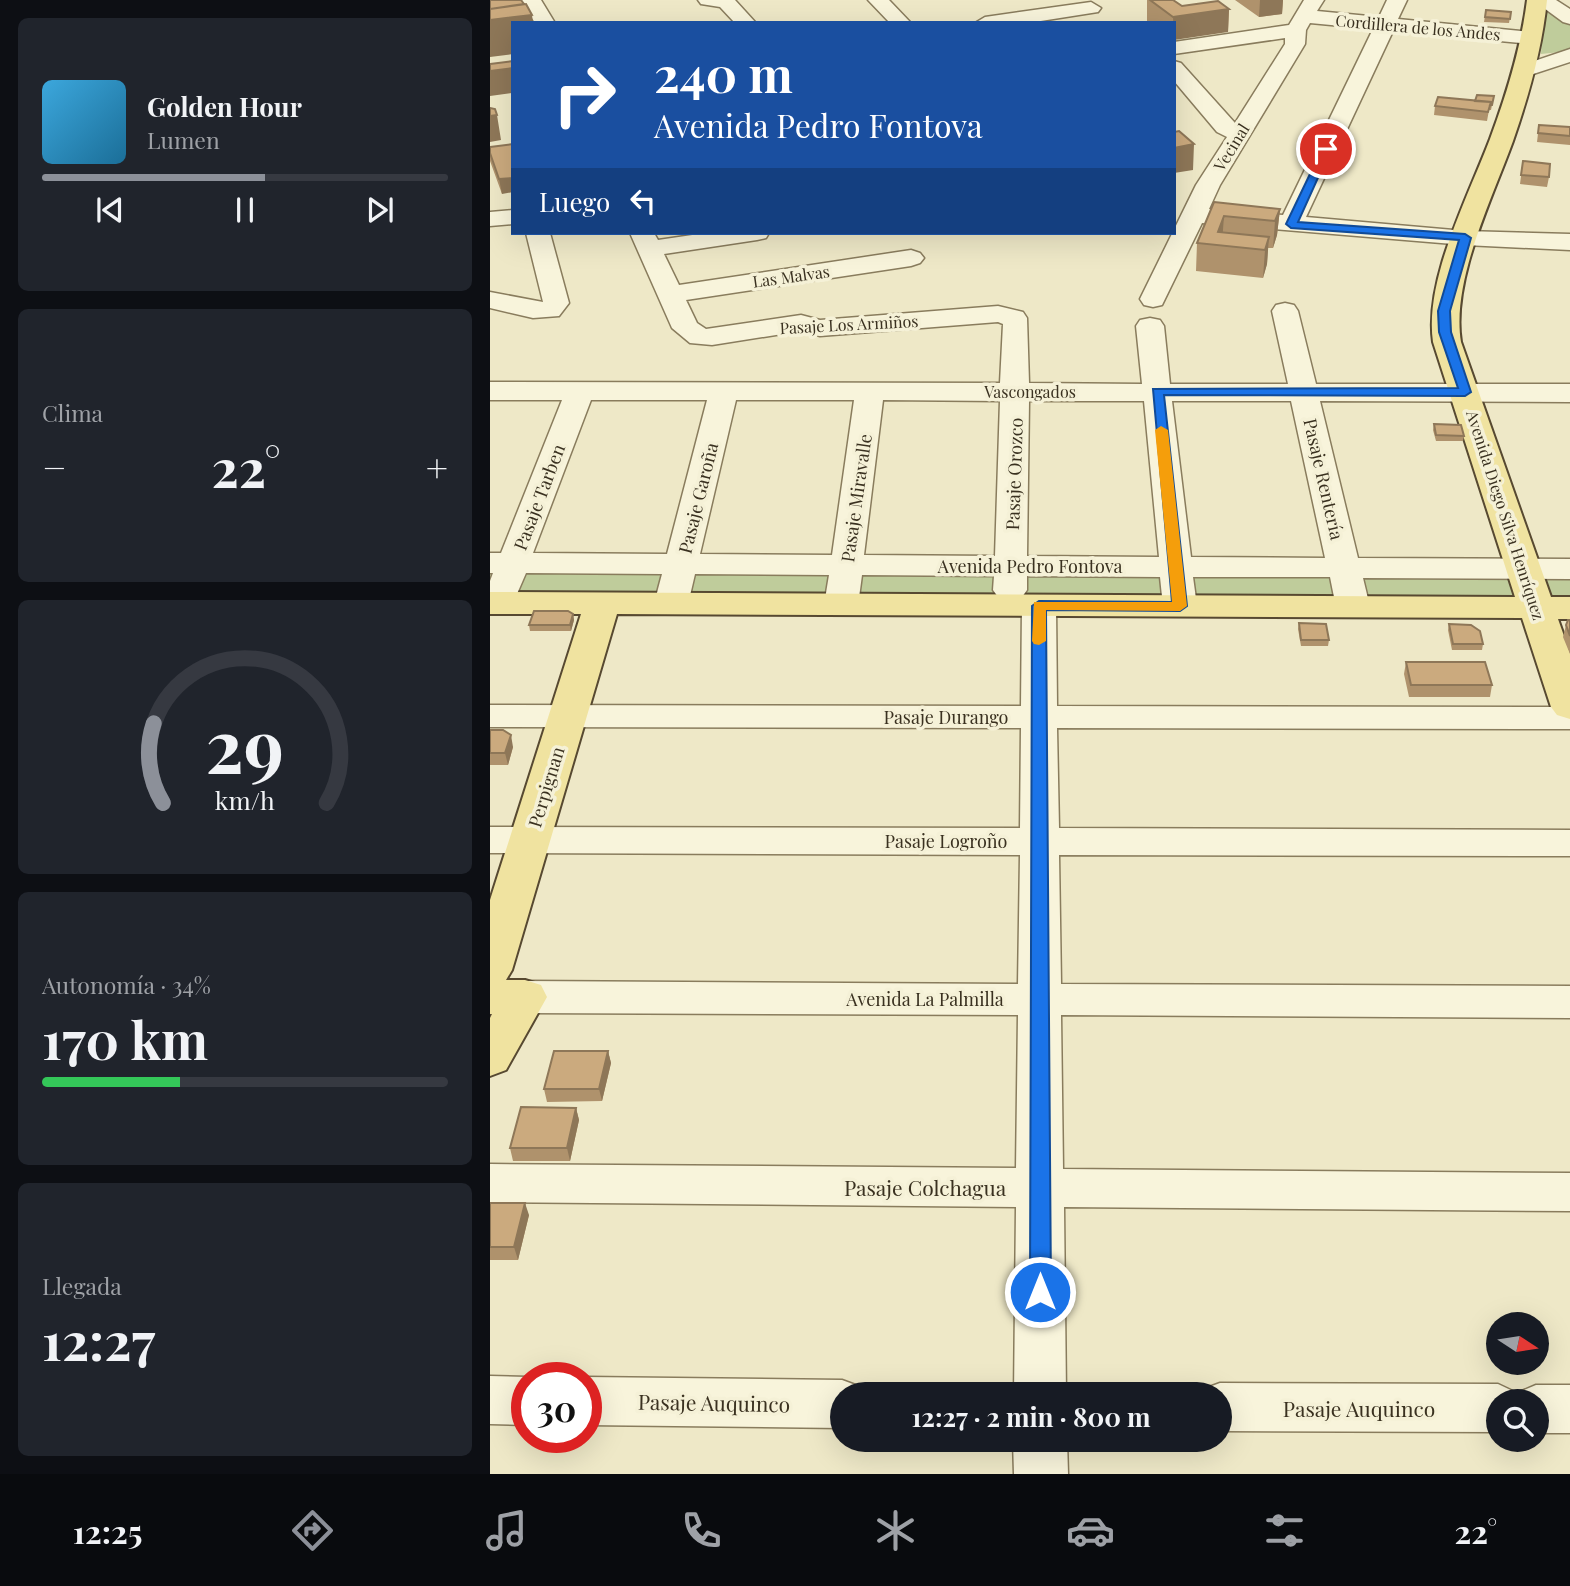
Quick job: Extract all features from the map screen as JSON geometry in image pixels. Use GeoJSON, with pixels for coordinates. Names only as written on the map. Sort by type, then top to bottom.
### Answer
{"type":"FeatureCollection","features":[{"type":"Feature","properties":{"kind":"main road","name":"Avenida Diego Silva Henríquez"},"geometry":{"type":"LineString","coordinates":[[1537,0],[1524,71],[1465,238],[1444,311],[1445,332],[1524,568],[1553,608],[1570,707]]}},
{"type":"Feature","properties":{"kind":"main road"},"geometry":{"type":"LineString","coordinates":[[494,603],[1553,608]]}},
{"type":"Feature","properties":{"kind":"main road","name":"Perpignan"},"geometry":{"type":"LineString","coordinates":[[490,970],[602,604]]}},
{"type":"Feature","properties":{"kind":"main road"},"geometry":{"type":"LineString","coordinates":[[490,1058],[508,997]]}},
{"type":"Feature","properties":{"kind":"street"},"geometry":{"type":"LineString","coordinates":[[531,0],[544,21]]}},
{"type":"Feature","properties":{"kind":"street"},"geometry":{"type":"LineString","coordinates":[[878,0],[899,21]]}},
{"type":"Feature","properties":{"kind":"street"},"geometry":{"type":"LineString","coordinates":[[1291,224],[1397,0]]}},
{"type":"Feature","properties":{"kind":"street"},"geometry":{"type":"LineString","coordinates":[[1544,0],[1570,18]]}},
{"type":"Feature","properties":{"kind":"street"},"geometry":{"type":"LineString","coordinates":[[701,4],[726,2],[744,21]]}},
{"type":"Feature","properties":{"kind":"street"},"geometry":{"type":"LineString","coordinates":[[999,21],[1091,8]]}},
{"type":"Feature","properties":{"kind":"street","name":"Cordillera de los Andes"},"geometry":{"type":"LineString","coordinates":[[1176,47],[1305,15],[1531,38]]}},
{"type":"Feature","properties":{"kind":"street","name":"Vecinal"},"geometry":{"type":"LineString","coordinates":[[1152,312],[1208,185],[1295,44],[1305,15]]}},
{"type":"Feature","properties":{"kind":"street"},"geometry":{"type":"LineString","coordinates":[[1524,71],[1570,55]]}},
{"type":"Feature","properties":{"kind":"street"},"geometry":{"type":"LineString","coordinates":[[1176,69],[1225,127],[1239,134]]}},
{"type":"Feature","properties":{"kind":"street"},"geometry":{"type":"LineString","coordinates":[[1193,215],[1465,238],[1570,242]]}},
{"type":"Feature","properties":{"kind":"street"},"geometry":{"type":"LineString","coordinates":[[490,219],[511,217]]}},
{"type":"Feature","properties":{"kind":"street"},"geometry":{"type":"LineString","coordinates":[[490,300],[533,310],[550,310],[556,303],[539,235]]}},
{"type":"Feature","properties":{"kind":"street"},"geometry":{"type":"LineString","coordinates":[[671,294],[647,240],[723,235]]}},
{"type":"Feature","properties":{"kind":"street"},"geometry":{"type":"LineString","coordinates":[[755,235],[801,323]]}},
{"type":"Feature","properties":{"kind":"street","name":"Las Malvas"},"geometry":{"type":"LineString","coordinates":[[671,294],[911,258]]}},
{"type":"Feature","properties":{"kind":"street","name":"Pasaje Los Armiños"},"geometry":{"type":"LineString","coordinates":[[671,294],[686,328],[700,337],[801,323],[820,328],[998,314]]}},
{"type":"Feature","properties":{"kind":"street","name":"Pasaje Rentería"},"geometry":{"type":"LineString","coordinates":[[1285,311],[1353,607]]}},
{"type":"Feature","properties":{"kind":"street"},"geometry":{"type":"LineString","coordinates":[[1152,312],[1157,391],[1180,606]]}},
{"type":"Feature","properties":{"kind":"street","name":"Pasaje Orozco"},"geometry":{"type":"LineString","coordinates":[[998,314],[1010,316],[1016,321],[1011,566],[1024,605]]}},
{"type":"Feature","properties":{"kind":"street","name":"Vascongados"},"geometry":{"type":"LineString","coordinates":[[490,391],[1570,393]]}},
{"type":"Feature","properties":{"kind":"street","name":"Pasaje Tarben"},"geometry":{"type":"LineString","coordinates":[[494,603],[502,563],[580,391]]}},
{"type":"Feature","properties":{"kind":"street","name":"Pasaje Garoña"},"geometry":{"type":"LineString","coordinates":[[671,604],[724,391]]}},
{"type":"Feature","properties":{"kind":"street","name":"Pasaje Miravalle"},"geometry":{"type":"LineString","coordinates":[[841,605],[870,391]]}},
{"type":"Feature","properties":{"kind":"street","name":"Avenida Pedro Fontova"},"geometry":{"type":"LineString","coordinates":[[502,563],[1570,569]]}},
{"type":"Feature","properties":{"kind":"street"},"geometry":{"type":"LineString","coordinates":[[1024,605],[1039,717],[1040,1382]]}},
{"type":"Feature","properties":{"kind":"street","name":"Pasaje Durango"},"geometry":{"type":"LineString","coordinates":[[490,716],[1570,718]]}},
{"type":"Feature","properties":{"kind":"street","name":"Pasaje Logroño"},"geometry":{"type":"LineString","coordinates":[[490,841],[1570,843]]}},
{"type":"Feature","properties":{"kind":"street","name":"Avenida La Palmilla"},"geometry":{"type":"LineString","coordinates":[[508,997],[1570,1002]]}},
{"type":"Feature","properties":{"kind":"street","name":"Pasaje Colchagua"},"geometry":{"type":"LineString","coordinates":[[490,1183],[1570,1192]]}},
{"type":"Feature","properties":{"kind":"street"},"geometry":{"type":"LineString","coordinates":[[490,1400],[511,1401]]}},
{"type":"Feature","properties":{"kind":"street","name":"Pasaje Auquinco"},"geometry":{"type":"LineString","coordinates":[[602,1401],[830,1404]]}},
{"type":"Feature","properties":{"kind":"street","name":"Pasaje Auquinco"},"geometry":{"type":"LineString","coordinates":[[1232,1407],[1486,1408]]}},
{"type":"Feature","properties":{"kind":"street"},"geometry":{"type":"LineString","coordinates":[[1549,1409],[1570,1409]]}},
{"type":"Feature","properties":{"kind":"street"},"geometry":{"type":"LineString","coordinates":[[1040,1452],[1041,1474]]}},
{"type":"Feature","properties":{"kind":"green space"},"geometry":{"type":"Polygon","coordinates":[[[1543,4],[1570,22],[1570,51],[1541,54],[1543,4]]]}},
{"type":"Feature","properties":{"kind":"green space"},"geometry":{"type":"Polygon","coordinates":[[[490,565],[1570,571],[1570,603],[490,598],[490,565]]]}},
{"type":"Feature","properties":{"kind":"building"},"geometry":{"type":"Polygon","coordinates":[[[490,0],[521,0],[524,4],[490,9],[490,0]]]}},
{"type":"Feature","properties":{"kind":"building"},"geometry":{"type":"Polygon","coordinates":[[[1150,0],[1173,0],[1182,6],[1218,1],[1229,9],[1173,17],[1150,0]]]}},
{"type":"Feature","properties":{"kind":"building"},"geometry":{"type":"Polygon","coordinates":[[[526,4],[532,15],[490,20],[490,9],[526,4]]]}},
{"type":"Feature","properties":{"kind":"building"},"geometry":{"type":"Polygon","coordinates":[[[1486,10],[1511,12],[1510,19],[1485,17],[1486,10]]]}},
{"type":"Feature","properties":{"kind":"building"},"geometry":{"type":"Polygon","coordinates":[[[511,61],[511,68],[490,71],[490,64],[511,61]]]}},
{"type":"Feature","properties":{"kind":"building"},"geometry":{"type":"Polygon","coordinates":[[[1477,95],[1494,96],[1492,105],[1491,102],[1475,101],[1477,95]]]}},
{"type":"Feature","properties":{"kind":"building"},"geometry":{"type":"Polygon","coordinates":[[[1438,97],[1491,102],[1488,112],[1435,106],[1438,97]]]}},
{"type":"Feature","properties":{"kind":"building"},"geometry":{"type":"Polygon","coordinates":[[[490,108],[495,109],[497,115],[490,116],[490,108]]]}},
{"type":"Feature","properties":{"kind":"building"},"geometry":{"type":"Polygon","coordinates":[[[1539,125],[1570,127],[1570,136],[1538,133],[1539,125]]]}},
{"type":"Feature","properties":{"kind":"building"},"geometry":{"type":"Polygon","coordinates":[[[1179,131],[1194,144],[1176,148],[1176,132],[1179,131]]]}},
{"type":"Feature","properties":{"kind":"building"},"geometry":{"type":"Polygon","coordinates":[[[511,144],[511,178],[499,179],[490,147],[511,144]]]}},
{"type":"Feature","properties":{"kind":"building"},"geometry":{"type":"Polygon","coordinates":[[[1523,161],[1550,164],[1549,177],[1521,175],[1523,161]]]}},
{"type":"Feature","properties":{"kind":"building"},"geometry":{"type":"Polygon","coordinates":[[[1214,202],[1280,209],[1275,221],[1224,216],[1218,232],[1269,237],[1265,250],[1197,243],[1214,202]]]}},
{"type":"Feature","properties":{"kind":"building"},"geometry":{"type":"Polygon","coordinates":[[[1434,424],[1461,425],[1464,436],[1436,435],[1434,424]]]}},
{"type":"Feature","properties":{"kind":"building"},"geometry":{"type":"Polygon","coordinates":[[[534,611],[568,611],[573,614],[570,625],[529,625],[534,611]]]}},
{"type":"Feature","properties":{"kind":"building"},"geometry":{"type":"Polygon","coordinates":[[[1570,620],[1570,636],[1566,625],[1570,620]]]}},
{"type":"Feature","properties":{"kind":"building"},"geometry":{"type":"Polygon","coordinates":[[[1299,623],[1326,624],[1329,640],[1301,640],[1299,623]]]}},
{"type":"Feature","properties":{"kind":"building"},"geometry":{"type":"Polygon","coordinates":[[[1449,624],[1471,625],[1480,631],[1483,644],[1453,644],[1449,624]]]}},
{"type":"Feature","properties":{"kind":"building"},"geometry":{"type":"Polygon","coordinates":[[[1406,662],[1485,662],[1492,685],[1411,685],[1406,662]]]}},
{"type":"Feature","properties":{"kind":"building"},"geometry":{"type":"Polygon","coordinates":[[[490,730],[503,730],[511,735],[505,753],[490,753],[490,730]]]}},
{"type":"Feature","properties":{"kind":"building"},"geometry":{"type":"Polygon","coordinates":[[[554,1051],[608,1051],[599,1089],[544,1089],[554,1051]]]}},
{"type":"Feature","properties":{"kind":"building"},"geometry":{"type":"Polygon","coordinates":[[[521,1107],[576,1108],[567,1148],[510,1148],[521,1107]]]}},
{"type":"Feature","properties":{"kind":"building"},"geometry":{"type":"Polygon","coordinates":[[[490,1203],[525,1203],[514,1247],[490,1247],[490,1203]]]}},
{"type":"Feature","properties":{"kind":"slow traffic"},"geometry":{"type":"LineString","coordinates":[[1039,641],[1039,606],[1180,606],[1161,430]]}},
{"type":"Feature","properties":{"kind":"route"},"geometry":{"type":"LineString","coordinates":[[1040,1292],[1039,606],[1180,606],[1157,391],[1465,392],[1447,342],[1444,311],[1465,238],[1291,224],[1326,149]]}}]}
